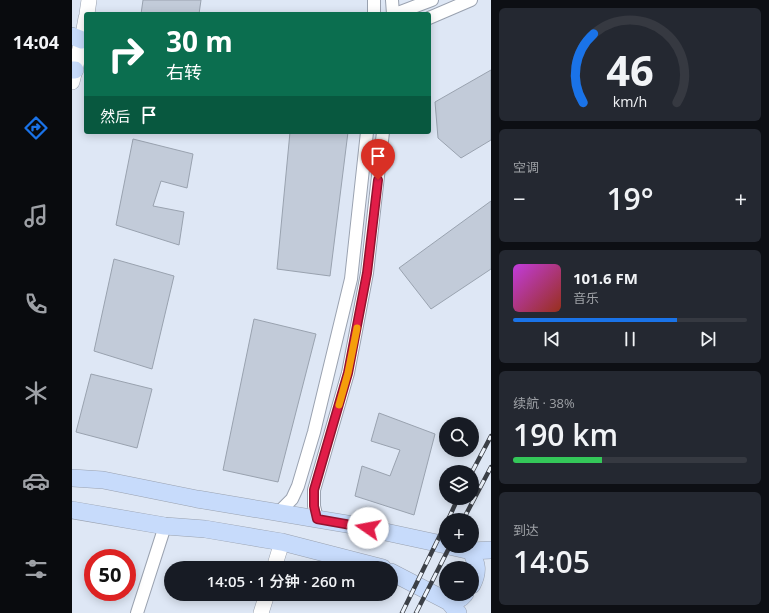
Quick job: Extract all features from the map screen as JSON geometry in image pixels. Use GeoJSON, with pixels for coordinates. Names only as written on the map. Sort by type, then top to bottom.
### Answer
{"type":"FeatureCollection","features":[{"type":"Feature","properties":{"kind":"main road"},"geometry":{"type":"LineString","coordinates":[[72,478],[103,480],[197,499],[353,525],[439,543]]}},
{"type":"Feature","properties":{"kind":"main road"},"geometry":{"type":"LineString","coordinates":[[72,510],[165,526],[205,529],[282,542],[356,561]]}},
{"type":"Feature","properties":{"kind":"main road"},"geometry":{"type":"LineString","coordinates":[[479,551],[491,550]]}},
{"type":"Feature","properties":{"kind":"main road"},"geometry":{"type":"LineString","coordinates":[[398,576],[453,608]]}},
{"type":"Feature","properties":{"kind":"street"},"geometry":{"type":"LineString","coordinates":[[87,12],[89,0]]}},
{"type":"Feature","properties":{"kind":"street"},"geometry":{"type":"LineString","coordinates":[[374,0],[374,12]]}},
{"type":"Feature","properties":{"kind":"street"},"geometry":{"type":"LineString","coordinates":[[392,0],[394,12]]}},
{"type":"Feature","properties":{"kind":"street"},"geometry":{"type":"LineString","coordinates":[[399,12],[432,0]]}},
{"type":"Feature","properties":{"kind":"street"},"geometry":{"type":"LineString","coordinates":[[431,17],[471,0]]}},
{"type":"Feature","properties":{"kind":"street"},"geometry":{"type":"LineString","coordinates":[[76,74],[80,39],[84,25]]}},
{"type":"Feature","properties":{"kind":"street"},"geometry":{"type":"LineString","coordinates":[[278,513],[292,499],[298,486],[314,432],[351,279],[367,134]]}},
{"type":"Feature","properties":{"kind":"street"},"geometry":{"type":"LineString","coordinates":[[317,519],[314,506],[314,490],[348,373],[367,273],[383,134]]}},
{"type":"Feature","properties":{"kind":"street"},"geometry":{"type":"LineString","coordinates":[[137,613],[165,526]]}},
{"type":"Feature","properties":{"kind":"street"},"geometry":{"type":"LineString","coordinates":[[276,561],[282,542]]}},
{"type":"Feature","properties":{"kind":"street"},"geometry":{"type":"LineString","coordinates":[[262,613],[265,601]]}},
{"type":"Feature","properties":{"kind":"building"},"geometry":{"type":"Polygon","coordinates":[[[143,0],[201,0],[199,12],[141,12],[143,0]]]}},
{"type":"Feature","properties":{"kind":"building"},"geometry":{"type":"Polygon","coordinates":[[[491,70],[491,140],[461,158],[438,138],[435,102],[491,70]]]}},
{"type":"Feature","properties":{"kind":"building"},"geometry":{"type":"Polygon","coordinates":[[[290,134],[348,134],[330,276],[277,269],[290,134]]]}},
{"type":"Feature","properties":{"kind":"building"},"geometry":{"type":"Polygon","coordinates":[[[133,139],[193,154],[187,188],[161,181],[153,206],[184,212],[179,245],[116,225],[133,139]]]}},
{"type":"Feature","properties":{"kind":"building"},"geometry":{"type":"Polygon","coordinates":[[[491,201],[491,269],[431,309],[399,268],[491,201]]]}},
{"type":"Feature","properties":{"kind":"building"},"geometry":{"type":"Polygon","coordinates":[[[114,259],[174,276],[152,369],[94,351],[114,259]]]}},
{"type":"Feature","properties":{"kind":"building"},"geometry":{"type":"Polygon","coordinates":[[[254,319],[316,334],[278,482],[223,470],[254,319]]]}},
{"type":"Feature","properties":{"kind":"building"},"geometry":{"type":"Polygon","coordinates":[[[91,374],[152,389],[137,448],[76,432],[91,374]]]}},
{"type":"Feature","properties":{"kind":"building"},"geometry":{"type":"Polygon","coordinates":[[[379,413],[435,434],[414,515],[355,496],[362,466],[390,476],[400,450],[371,441],[379,413]]]}},
{"type":"Feature","properties":{"kind":"railway"},"geometry":{"type":"LineString","coordinates":[[476,465],[491,436]]}},
{"type":"Feature","properties":{"kind":"railway"},"geometry":{"type":"LineString","coordinates":[[467,513],[491,467]]}},
{"type":"Feature","properties":{"kind":"railway"},"geometry":{"type":"LineString","coordinates":[[451,513],[455,505]]}},
{"type":"Feature","properties":{"kind":"railway"},"geometry":{"type":"LineString","coordinates":[[402,613],[439,537]]}},
{"type":"Feature","properties":{"kind":"railway"},"geometry":{"type":"LineString","coordinates":[[416,613],[446,553]]}},
{"type":"Feature","properties":{"kind":"slow traffic"},"geometry":{"type":"LineString","coordinates":[[339,405],[348,373],[357,328]]}},
{"type":"Feature","properties":{"kind":"route"},"geometry":{"type":"LineString","coordinates":[[368,528],[317,519],[314,506],[314,490],[348,373],[367,273],[378,180]]}}]}
